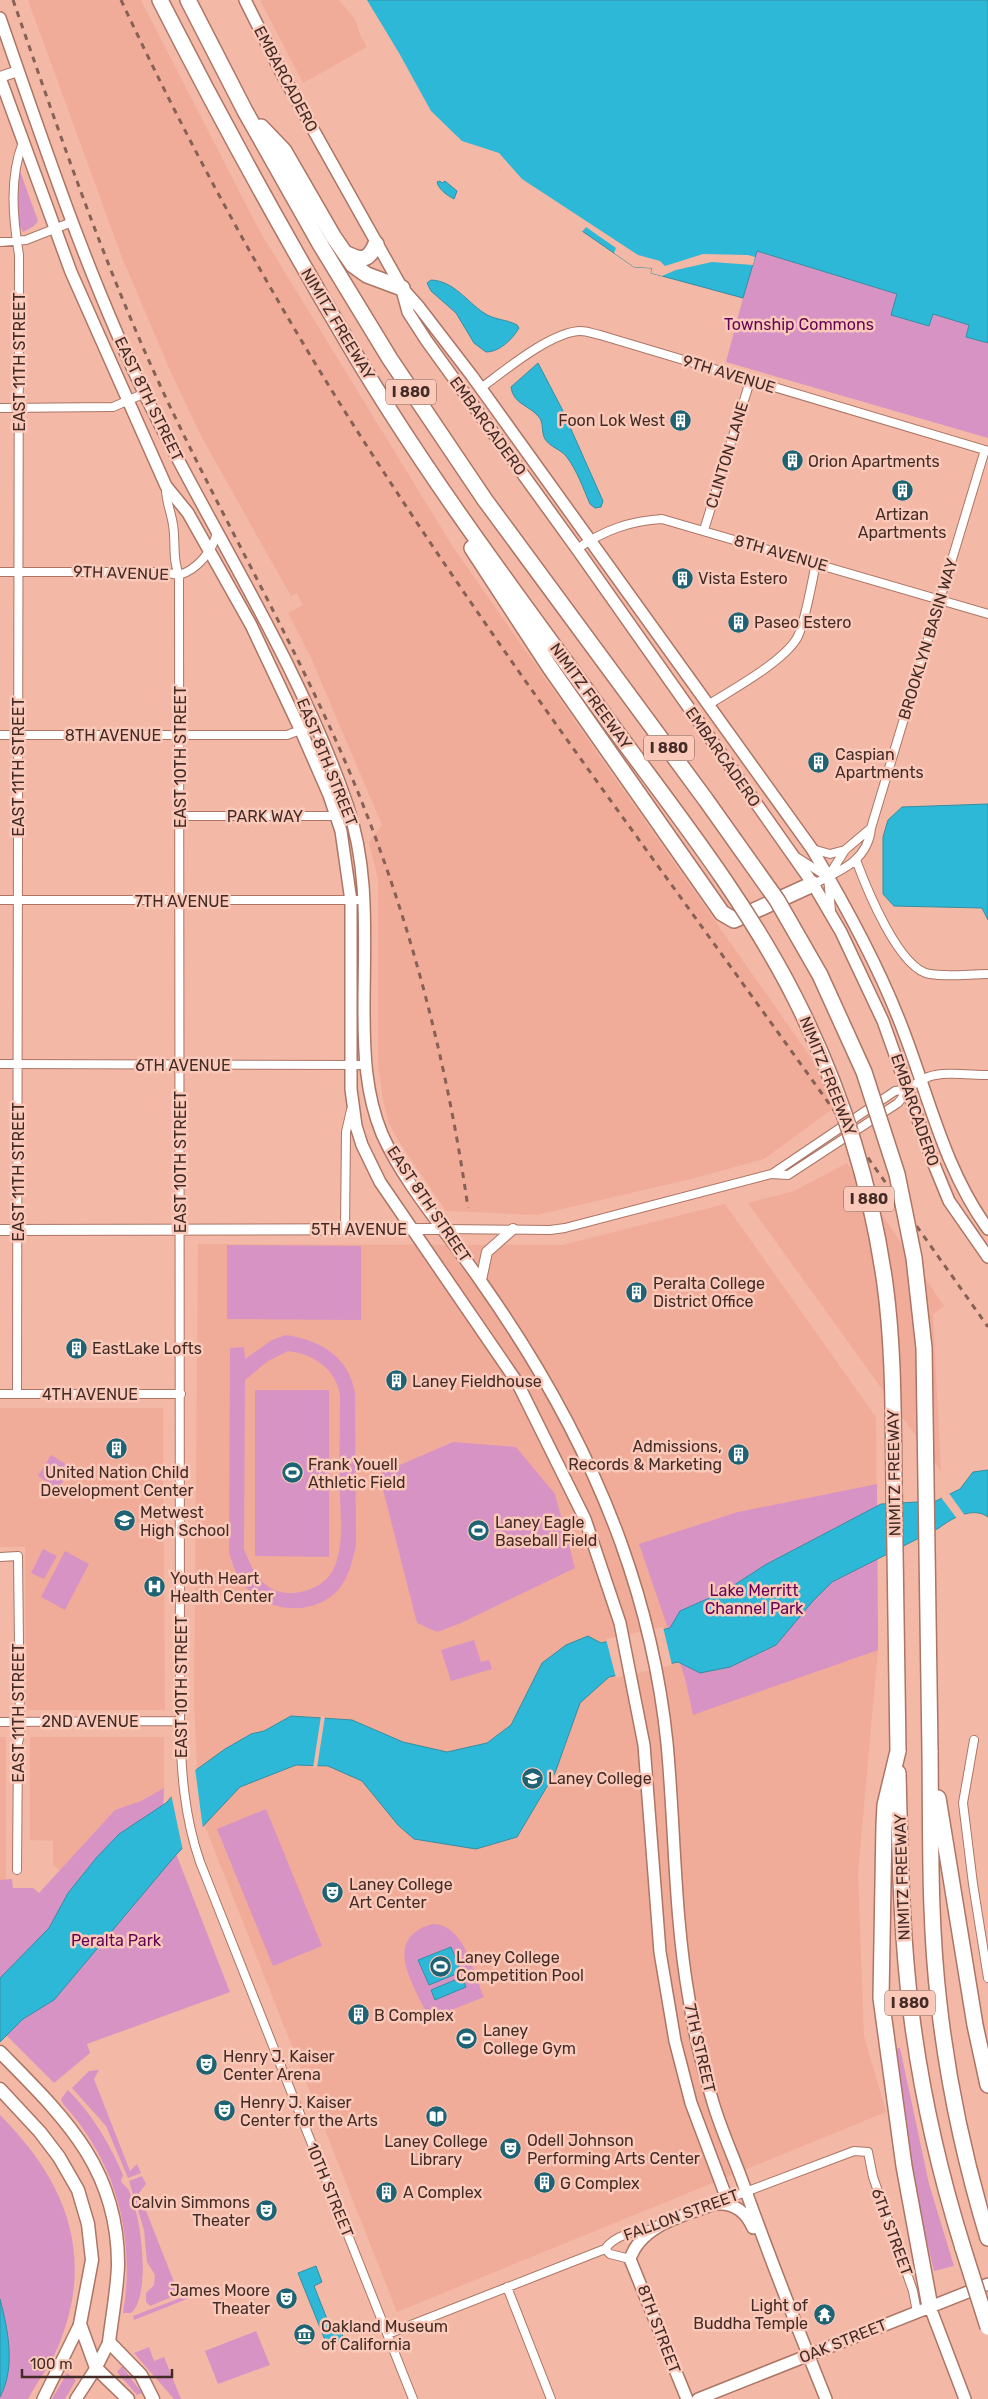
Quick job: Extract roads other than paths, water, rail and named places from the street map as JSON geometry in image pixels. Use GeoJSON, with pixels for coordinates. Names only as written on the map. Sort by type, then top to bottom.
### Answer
{"type":"FeatureCollection","features":[{"type":"Feature","properties":{"kind":"highway","name":"NIMITZ FREEWAY"},"geometry":{"type":"LineString","coordinates":[[160,0],[278,224],[350,347],[483,547],[726,882],[773,956],[794,995],[822,1055],[858,1158],[878,1244],[890,1331],[893,1389],[898,1751],[903,1915],[912,2017],[934,2139],[963,2248],[988,2327]]}},
{"type":"Feature","properties":{"kind":"highway","name":"NIMITZ FREEWAY"},"geometry":{"type":"LineString","coordinates":[[188,0],[245,111],[344,286],[431,422],[485,500],[753,865],[810,955],[856,1052],[889,1146],[913,1251],[924,1348],[931,1890],[939,2003],[959,2128],[988,2238]]}},
{"type":"Feature","properties":{"kind":"highway"},"geometry":{"type":"LineString","coordinates":[[245,111],[284,151],[343,252],[354,266],[367,275],[402,288]]}},
{"type":"Feature","properties":{"kind":"highway"},"geometry":{"type":"LineString","coordinates":[[343,252],[357,259],[363,259],[368,257],[376,244]]}},
{"type":"Feature","properties":{"kind":"highway"},"geometry":{"type":"LineString","coordinates":[[410,439],[462,532],[523,627],[722,913],[734,920],[813,884]]}},
{"type":"Feature","properties":{"kind":"highway"},"geometry":{"type":"LineString","coordinates":[[898,1751],[885,1805],[881,1998],[924,2309]]}},
{"type":"Feature","properties":{"kind":"highway"},"geometry":{"type":"LineString","coordinates":[[930,1751],[975,2025],[988,2085]]}},
{"type":"Feature","properties":{"kind":"main road","name":"EMBARCADERO"},"geometry":{"type":"LineString","coordinates":[[244,0],[282,74],[402,288],[419,307],[481,388],[812,849],[857,927],[879,974],[922,1080],[958,1180],[973,1208],[988,1229]]}},
{"type":"Feature","properties":{"kind":"main road","name":"EAST 8TH STREET"},"geometry":{"type":"LineString","coordinates":[[0,18],[72,222],[106,306],[145,393],[185,473],[217,529],[314,725],[350,812],[362,864],[365,1065],[371,1100],[383,1135],[400,1167],[481,1280],[553,1393],[584,1454],[620,1540],[644,1616],[657,1677]]}},
{"type":"Feature","properties":{"kind":"main road","name":"EAST 8TH STREET"},"geometry":{"type":"LineString","coordinates":[[0,78],[54,228],[127,401],[166,486],[188,513],[210,549],[251,625],[301,731],[336,816],[344,848],[351,901],[350,1065],[352,1106],[356,1126],[369,1162],[517,1382],[536,1419],[585,1519],[620,1624],[634,1685]]}},
{"type":"Feature","properties":{"kind":"main road","name":"EMBARCADERO"},"geometry":{"type":"LineString","coordinates":[[402,288],[408,312],[426,340],[577,548],[813,884],[832,916],[878,1009],[926,1145],[949,1201],[988,1257]]}},
{"type":"Feature","properties":{"kind":"main road","name":"7TH STREET"},"geometry":{"type":"LineString","coordinates":[[657,1677],[666,1741],[680,1936],[699,2054],[712,2102],[776,2277],[826,2399]]}},
{"type":"Feature","properties":{"kind":"main road","name":"7TH STREET"},"geometry":{"type":"LineString","coordinates":[[634,1685],[644,1745],[660,1952],[675,2041],[691,2103],[723,2202]]}},
{"type":"Feature","properties":{"kind":"main road"},"geometry":{"type":"LineString","coordinates":[[0,2052],[67,2122],[98,2171],[114,2220],[118,2265],[109,2342],[96,2368],[76,2399]]}},
{"type":"Feature","properties":{"kind":"main road"},"geometry":{"type":"LineString","coordinates":[[0,2089],[40,2132],[59,2157],[78,2190],[88,2224],[92,2260],[80,2324],[61,2366],[43,2399]]}},
{"type":"Feature","properties":{"kind":"main road","name":"FALLON STREET"},"geometry":{"type":"LineString","coordinates":[[651,2230],[723,2202]]}},
{"type":"Feature","properties":{"kind":"main road"},"geometry":{"type":"LineString","coordinates":[[723,2202],[736,2207],[746,2216],[776,2277]]}},
{"type":"Feature","properties":{"kind":"main road"},"geometry":{"type":"LineString","coordinates":[[630,2259],[640,2241],[651,2230]]}},
{"type":"Feature","properties":{"kind":"main road","name":"8TH STREET"},"geometry":{"type":"LineString","coordinates":[[630,2259],[687,2399]]}},
{"type":"Feature","properties":{"kind":"main road","name":"OAK STREET"},"geometry":{"type":"LineString","coordinates":[[698,2399],[988,2284]]}},
{"type":"Feature","properties":{"kind":"main road","name":"6TH STREET"},"geometry":{"type":"LineString","coordinates":[[924,2309],[965,2399]]}},
{"type":"Feature","properties":{"kind":"main road"},"geometry":{"type":"LineString","coordinates":[[80,2324],[96,2368],[128,2399]]}},
{"type":"Feature","properties":{"kind":"main road"},"geometry":{"type":"LineString","coordinates":[[109,2342],[141,2375],[153,2399]]}},
{"type":"Feature","properties":{"kind":"street"},"geometry":{"type":"LineString","coordinates":[[0,78],[18,71]]}},
{"type":"Feature","properties":{"kind":"street","name":"EAST 11TH STREET"},"geometry":{"type":"LineString","coordinates":[[18,1394],[19,256],[14,228],[14,172],[23,142]]}},
{"type":"Feature","properties":{"kind":"street"},"geometry":{"type":"LineString","coordinates":[[0,242],[26,240],[72,222]]}},
{"type":"Feature","properties":{"kind":"street","name":"9TH AVENUE"},"geometry":{"type":"LineString","coordinates":[[481,388],[547,343],[569,333],[580,331],[600,335],[986,450]]}},
{"type":"Feature","properties":{"kind":"street","name":"CLINTON LANE"},"geometry":{"type":"LineString","coordinates":[[704,530],[750,381]]}},
{"type":"Feature","properties":{"kind":"street"},"geometry":{"type":"LineString","coordinates":[[0,408],[113,407],[145,393]]}},
{"type":"Feature","properties":{"kind":"street","name":"BROOKLYN BASIN WAY"},"geometry":{"type":"LineString","coordinates":[[813,884],[856,860],[870,842],[871,828],[939,599],[986,450]]}},
{"type":"Feature","properties":{"kind":"street","name":"EAST 10TH STREET"},"geometry":{"type":"LineString","coordinates":[[166,486],[165,494],[175,537],[174,564],[179,575],[180,1721],[186,1812],[193,1840]]}},
{"type":"Feature","properties":{"kind":"street","name":"8TH AVENUE"},"geometry":{"type":"LineString","coordinates":[[577,548],[611,529],[647,520],[662,519],[988,614]]}},
{"type":"Feature","properties":{"kind":"street","name":"9TH AVENUE"},"geometry":{"type":"LineString","coordinates":[[0,572],[162,572],[179,575],[195,567],[210,549],[217,529]]}},
{"type":"Feature","properties":{"kind":"street"},"geometry":{"type":"LineString","coordinates":[[708,705],[777,659],[789,648],[798,636],[816,563]]}},
{"type":"Feature","properties":{"kind":"street","name":"8TH AVENUE"},"geometry":{"type":"LineString","coordinates":[[0,735],[287,735],[314,725]]}},
{"type":"Feature","properties":{"kind":"street","name":"PARK WAY"},"geometry":{"type":"LineString","coordinates":[[180,816],[336,816],[350,812]]}},
{"type":"Feature","properties":{"kind":"street"},"geometry":{"type":"LineString","coordinates":[[832,916],[828,877],[845,850],[871,828]]}},
{"type":"Feature","properties":{"kind":"street"},"geometry":{"type":"LineString","coordinates":[[812,849],[830,854],[845,850]]}},
{"type":"Feature","properties":{"kind":"street"},"geometry":{"type":"LineString","coordinates":[[793,856],[828,877]]}},
{"type":"Feature","properties":{"kind":"street"},"geometry":{"type":"LineString","coordinates":[[856,860],[876,911],[912,965],[928,974],[988,974]]}},
{"type":"Feature","properties":{"kind":"street","name":"7TH AVENUE"},"geometry":{"type":"LineString","coordinates":[[0,900],[364,900]]}},
{"type":"Feature","properties":{"kind":"street","name":"6TH AVENUE"},"geometry":{"type":"LineString","coordinates":[[0,1064],[365,1065]]}},
{"type":"Feature","properties":{"kind":"street","name":"5TH AVENUE"},"geometry":{"type":"LineString","coordinates":[[0,1230],[565,1228],[771,1174],[788,1175],[805,1166],[898,1103],[908,1090],[922,1080],[936,1075],[988,1075]]}},
{"type":"Feature","properties":{"kind":"street","name":"5TH AVENUE"},"geometry":{"type":"LineString","coordinates":[[771,1174],[895,1092],[908,1090]]}},
{"type":"Feature","properties":{"kind":"street","name":"EAST 8TH STREET"},"geometry":{"type":"LineString","coordinates":[[345,1229],[346,1132],[352,1106]]}},
{"type":"Feature","properties":{"kind":"street"},"geometry":{"type":"LineString","coordinates":[[481,1280],[487,1252],[513,1229]]}},
{"type":"Feature","properties":{"kind":"street","name":"4TH AVENUE"},"geometry":{"type":"LineString","coordinates":[[0,1394],[181,1394]]}},
{"type":"Feature","properties":{"kind":"street","name":"EAST 11TH STREET"},"geometry":{"type":"LineString","coordinates":[[0,1556],[18,1556],[17,1870]]}},
{"type":"Feature","properties":{"kind":"street","name":"2ND AVENUE"},"geometry":{"type":"LineString","coordinates":[[0,1722],[180,1721]]}},
{"type":"Feature","properties":{"kind":"street"},"geometry":{"type":"LineString","coordinates":[[974,1740],[963,1803],[973,1884],[988,1978]]}},
{"type":"Feature","properties":{"kind":"street","name":"10TH STREET"},"geometry":{"type":"LineString","coordinates":[[193,1840],[200,1862],[413,2399]]}},
{"type":"Feature","properties":{"kind":"street","name":"FALLON STREET"},"geometry":{"type":"LineString","coordinates":[[723,2202],[854,2151],[868,2152]]}},
{"type":"Feature","properties":{"kind":"street","name":"6TH STREET"},"geometry":{"type":"LineString","coordinates":[[868,2152],[873,2177],[913,2291],[924,2309]]}},
{"type":"Feature","properties":{"kind":"street","name":"FALLON STREET"},"geometry":{"type":"LineString","coordinates":[[388,2334],[604,2249],[610,2242],[634,2232],[651,2230]]}},
{"type":"Feature","properties":{"kind":"street"},"geometry":{"type":"LineString","coordinates":[[604,2249],[610,2254],[630,2259]]}},
{"type":"Feature","properties":{"kind":"street"},"geometry":{"type":"LineString","coordinates":[[507,2287],[551,2399]]}},
{"type":"Feature","properties":{"kind":"water"},"geometry":{"type":"Polygon","coordinates":[[[355,0],[988,0],[988,343],[966,337],[969,325],[933,314],[929,326],[891,315],[897,294],[757,251],[743,298],[651,273],[652,268],[634,267],[520,188],[502,170],[443,133],[373,23],[355,0]]]}},
{"type":"Feature","properties":{"kind":"water"},"geometry":{"type":"Polygon","coordinates":[[[440,181],[442,183],[445,181],[457,191],[454,199],[440,187],[437,182],[440,181]]]}},
{"type":"Feature","properties":{"kind":"water"},"geometry":{"type":"Polygon","coordinates":[[[431,280],[446,284],[459,292],[484,313],[513,323],[519,328],[505,344],[496,350],[486,352],[474,343],[456,313],[431,291],[427,283],[431,280]]]}},
{"type":"Feature","properties":{"kind":"water"},"geometry":{"type":"Polygon","coordinates":[[[538,363],[562,409],[603,501],[601,507],[595,508],[590,504],[570,461],[545,439],[539,417],[518,401],[512,393],[511,387],[538,363]]]}},
{"type":"Feature","properties":{"kind":"water"},"geometry":{"type":"Polygon","coordinates":[[[988,804],[988,920],[982,908],[894,906],[883,894],[883,837],[888,820],[902,807],[988,804]]]}},
{"type":"Feature","properties":{"kind":"water"},"geometry":{"type":"Polygon","coordinates":[[[988,1470],[988,1517],[982,1514],[969,1513],[956,1517],[939,1528],[832,1582],[813,1601],[776,1645],[730,1667],[700,1673],[678,1662],[609,1677],[580,1703],[555,1773],[517,1837],[476,1849],[414,1839],[398,1825],[362,1781],[328,1766],[296,1765],[240,1787],[175,1856],[54,2000],[23,2019],[0,2042],[0,1978],[49,1928],[68,1893],[97,1857],[119,1834],[166,1803],[196,1770],[225,1749],[251,1734],[264,1731],[291,1716],[352,1720],[403,1742],[447,1752],[487,1743],[511,1725],[542,1663],[566,1645],[588,1636],[601,1643],[670,1628],[680,1611],[725,1591],[765,1565],[881,1504],[936,1501],[960,1489],[973,1472],[988,1470]]]}},
{"type":"Feature","properties":{"kind":"water","name":"Laney College Competition Pool"},"geometry":{"type":"Polygon","coordinates":[[[451,1947],[461,1972],[429,1985],[418,1960],[451,1947]]]}},
{"type":"Feature","properties":{"kind":"water"},"geometry":{"type":"Polygon","coordinates":[[[462,1977],[466,1987],[435,2000],[431,1990],[462,1977]]]}},
{"type":"Feature","properties":{"kind":"water"},"geometry":{"type":"Polygon","coordinates":[[[316,2266],[322,2282],[314,2286],[331,2329],[339,2327],[344,2339],[327,2345],[298,2273],[316,2266]]]}},
{"type":"Feature","properties":{"kind":"water"},"geometry":{"type":"Polygon","coordinates":[[[0,2299],[8,2336],[9,2361],[5,2385],[0,2397],[0,2299]]]}},
{"type":"Feature","properties":{"kind":"railway"},"geometry":{"type":"LineString","coordinates":[[13,0],[82,193],[138,336],[180,427],[291,646],[333,734],[380,849],[400,907],[433,1026],[447,1087],[468,1208]]}},
{"type":"Feature","properties":{"kind":"railway"},"geometry":{"type":"LineString","coordinates":[[121,0],[178,116],[239,231],[303,344],[372,454],[478,613],[551,717],[988,1327]]}},
{"type":"Feature","properties":{"kind":"place","name":"Foon Lok West"},"geometry":{"type":"Point","coordinates":[681,420]}},
{"type":"Feature","properties":{"kind":"place","name":"Orion Apartments"},"geometry":{"type":"Point","coordinates":[792,461]}},
{"type":"Feature","properties":{"kind":"place","name":"Artizan Apartments"},"geometry":{"type":"Point","coordinates":[902,490]}},
{"type":"Feature","properties":{"kind":"place","name":"Vista Estero"},"geometry":{"type":"Point","coordinates":[682,578]}},
{"type":"Feature","properties":{"kind":"place","name":"Paseo Estero"},"geometry":{"type":"Point","coordinates":[738,622]}},
{"type":"Feature","properties":{"kind":"place","name":"Caspian Apartments"},"geometry":{"type":"Point","coordinates":[819,763]}},
{"type":"Feature","properties":{"kind":"place","name":"Peralta College District Office"},"geometry":{"type":"Point","coordinates":[637,1292]}},
{"type":"Feature","properties":{"kind":"place","name":"EastLake Lofts"},"geometry":{"type":"Point","coordinates":[76,1348]}},
{"type":"Feature","properties":{"kind":"place","name":"Laney Fieldhouse"},"geometry":{"type":"Point","coordinates":[396,1381]}},
{"type":"Feature","properties":{"kind":"place","name":"United Nation Child Development Center"},"geometry":{"type":"Point","coordinates":[117,1448]}},
{"type":"Feature","properties":{"kind":"place","name":"Admissions, Records & Marketing"},"geometry":{"type":"Point","coordinates":[738,1455]}},
{"type":"Feature","properties":{"kind":"place","name":"Frank Youell Athletic Field"},"geometry":{"type":"Point","coordinates":[292,1473]}},
{"type":"Feature","properties":{"kind":"place","name":"Metwest High School"},"geometry":{"type":"Point","coordinates":[124,1521]}},
{"type":"Feature","properties":{"kind":"place","name":"Laney Eagle Baseball Field"},"geometry":{"type":"Point","coordinates":[479,1531]}},
{"type":"Feature","properties":{"kind":"place","name":"Youth Heart Health Center"},"geometry":{"type":"Point","coordinates":[154,1587]}},
{"type":"Feature","properties":{"kind":"place","name":"Laney College"},"geometry":{"type":"Point","coordinates":[532,1778]}},
{"type":"Feature","properties":{"kind":"place","name":"Laney College Art Center"},"geometry":{"type":"Point","coordinates":[333,1893]}},
{"type":"Feature","properties":{"kind":"place","name":"Laney College Competition Pool"},"geometry":{"type":"Point","coordinates":[440,1966]}},
{"type":"Feature","properties":{"kind":"place","name":"B Complex"},"geometry":{"type":"Point","coordinates":[358,2015]}},
{"type":"Feature","properties":{"kind":"place","name":"Laney College Gym"},"geometry":{"type":"Point","coordinates":[467,2039]}},
{"type":"Feature","properties":{"kind":"place","name":"Henry J. Kaiser Center Arena"},"geometry":{"type":"Point","coordinates":[207,2065]}},
{"type":"Feature","properties":{"kind":"place","name":"Henry J. Kaiser Center for the Arts"},"geometry":{"type":"Point","coordinates":[224,2111]}},
{"type":"Feature","properties":{"kind":"place","name":"Laney College Library"},"geometry":{"type":"Point","coordinates":[436,2117]}},
{"type":"Feature","properties":{"kind":"place","name":"Odell Johnson Performing Arts Center"},"geometry":{"type":"Point","coordinates":[511,2149]}},
{"type":"Feature","properties":{"kind":"place","name":"G Complex"},"geometry":{"type":"Point","coordinates":[544,2183]}},
{"type":"Feature","properties":{"kind":"place","name":"A Complex"},"geometry":{"type":"Point","coordinates":[387,2192]}},
{"type":"Feature","properties":{"kind":"place","name":"Calvin Simmons Theater"},"geometry":{"type":"Point","coordinates":[266,2211]}},
{"type":"Feature","properties":{"kind":"place","name":"James Moore Theater"},"geometry":{"type":"Point","coordinates":[286,2299]}},
{"type":"Feature","properties":{"kind":"place","name":"Light of Buddha Temple"},"geometry":{"type":"Point","coordinates":[824,2314]}},
{"type":"Feature","properties":{"kind":"place","name":"Oakland Museum of California"},"geometry":{"type":"Point","coordinates":[305,2335]}},
{"type":"Feature","properties":{"kind":"park label","name":"Township Commons"},"geometry":{"type":"Point","coordinates":[799,324]}},
{"type":"Feature","properties":{"kind":"park label","name":"Lake Merritt Channel Park"},"geometry":{"type":"Point","coordinates":[754,1599]}},
{"type":"Feature","properties":{"kind":"park label","name":"Peralta Park"},"geometry":{"type":"Point","coordinates":[116,1940]}}]}
